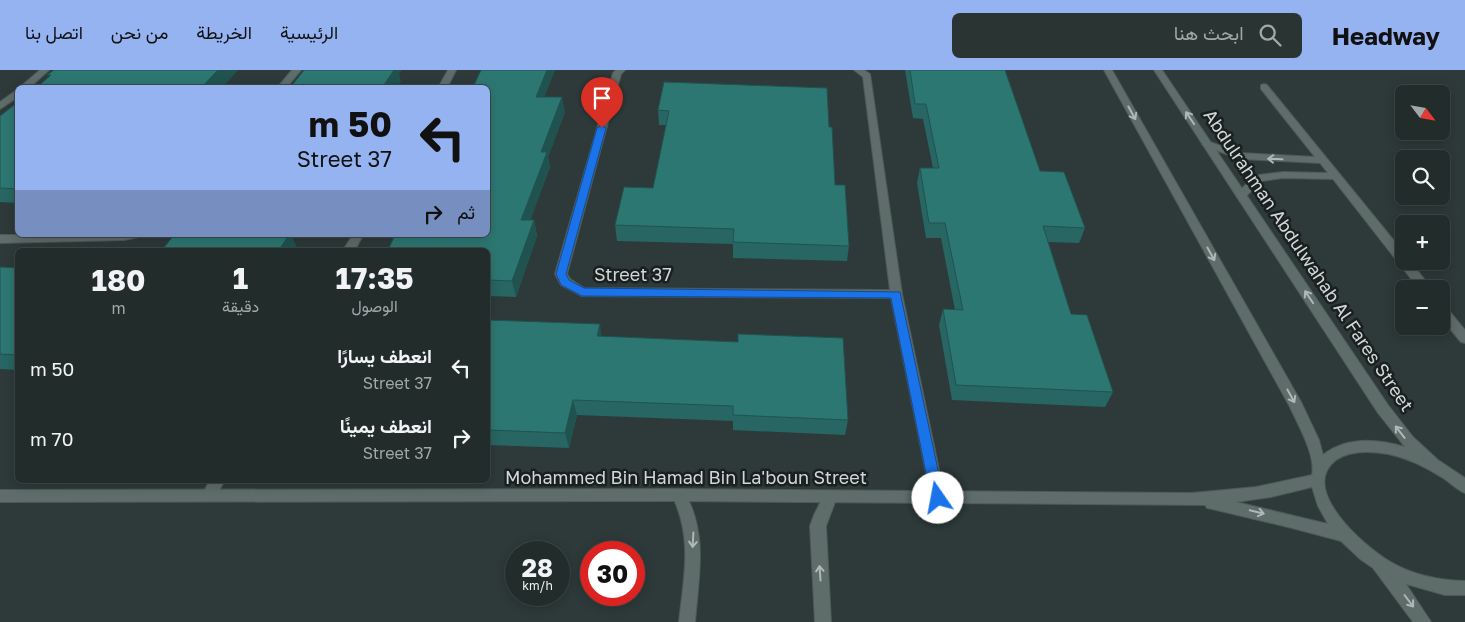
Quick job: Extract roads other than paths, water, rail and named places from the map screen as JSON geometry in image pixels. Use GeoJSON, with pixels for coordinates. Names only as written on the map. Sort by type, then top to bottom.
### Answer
{"type":"FeatureCollection","features":[{"type":"Feature","properties":{"kind":"street"},"geometry":{"type":"LineString","coordinates":[[27,85],[45,70]]}},
{"type":"Feature","properties":{"kind":"street"},"geometry":{"type":"LineString","coordinates":[[284,85],[297,70]]}},
{"type":"Feature","properties":{"kind":"street"},"geometry":{"type":"LineString","coordinates":[[444,85],[452,70]]}},
{"type":"Feature","properties":{"kind":"street","name":"Street 37"},"geometry":{"type":"LineString","coordinates":[[621,70],[617,73],[561,274],[565,282],[582,292],[896,294]]}},
{"type":"Feature","properties":{"kind":"street"},"geometry":{"type":"LineString","coordinates":[[858,70],[867,76],[896,294],[938,498]]}},
{"type":"Feature","properties":{"kind":"street"},"geometry":{"type":"LineString","coordinates":[[1108,70],[1296,406],[1312,440],[1319,473],[1320,496],[1329,516],[1346,536],[1401,590],[1423,622]]}},
{"type":"Feature","properties":{"kind":"street","name":"Abdulrahman Abdulwahab Al Fares Street"},"geometry":{"type":"LineString","coordinates":[[1158,70],[1384,409],[1408,441],[1434,466]]}},
{"type":"Feature","properties":{"kind":"street"},"geometry":{"type":"LineString","coordinates":[[1264,87],[1395,250]]}},
{"type":"Feature","properties":{"kind":"street"},"geometry":{"type":"LineString","coordinates":[[0,106],[15,94]]}},
{"type":"Feature","properties":{"kind":"street"},"geometry":{"type":"LineString","coordinates":[[1207,144],[1240,156],[1271,159],[1324,160]]}},
{"type":"Feature","properties":{"kind":"street"},"geometry":{"type":"LineString","coordinates":[[1241,195],[1259,178],[1283,175],[1337,176]]}},
{"type":"Feature","properties":{"kind":"street"},"geometry":{"type":"LineString","coordinates":[[0,239],[124,237]]}},
{"type":"Feature","properties":{"kind":"street"},"geometry":{"type":"LineString","coordinates":[[350,248],[357,237]]}},
{"type":"Feature","properties":{"kind":"street"},"geometry":{"type":"LineString","coordinates":[[1411,270],[1419,280]]}},
{"type":"Feature","properties":{"kind":"street"},"geometry":{"type":"LineString","coordinates":[[1450,320],[1465,339]]}},
{"type":"Feature","properties":{"kind":"street"},"geometry":{"type":"LineString","coordinates":[[1319,473],[1330,457],[1344,449],[1363,446],[1386,448],[1410,455],[1434,466],[1464,485]]}},
{"type":"Feature","properties":{"kind":"street","name":"Mohammed Bin Hamad Bin La'boun Street"},"geometry":{"type":"LineString","coordinates":[[0,496],[679,495],[1192,499],[1281,490],[1319,473]]}},
{"type":"Feature","properties":{"kind":"street"},"geometry":{"type":"LineString","coordinates":[[209,495],[216,483]]}},
{"type":"Feature","properties":{"kind":"street"},"geometry":{"type":"LineString","coordinates":[[679,495],[690,513],[694,533],[687,622]]}},
{"type":"Feature","properties":{"kind":"street"},"geometry":{"type":"LineString","coordinates":[[823,622],[818,526],[830,497]]}},
{"type":"Feature","properties":{"kind":"street","name":"Mohammed Bin Hamad Bin La'boun Street"},"geometry":{"type":"LineString","coordinates":[[1192,499],[1242,508],[1346,536]]}},
{"type":"Feature","properties":{"kind":"street"},"geometry":{"type":"LineString","coordinates":[[1368,556],[1389,569],[1412,579],[1434,586],[1465,588]]}}]}
